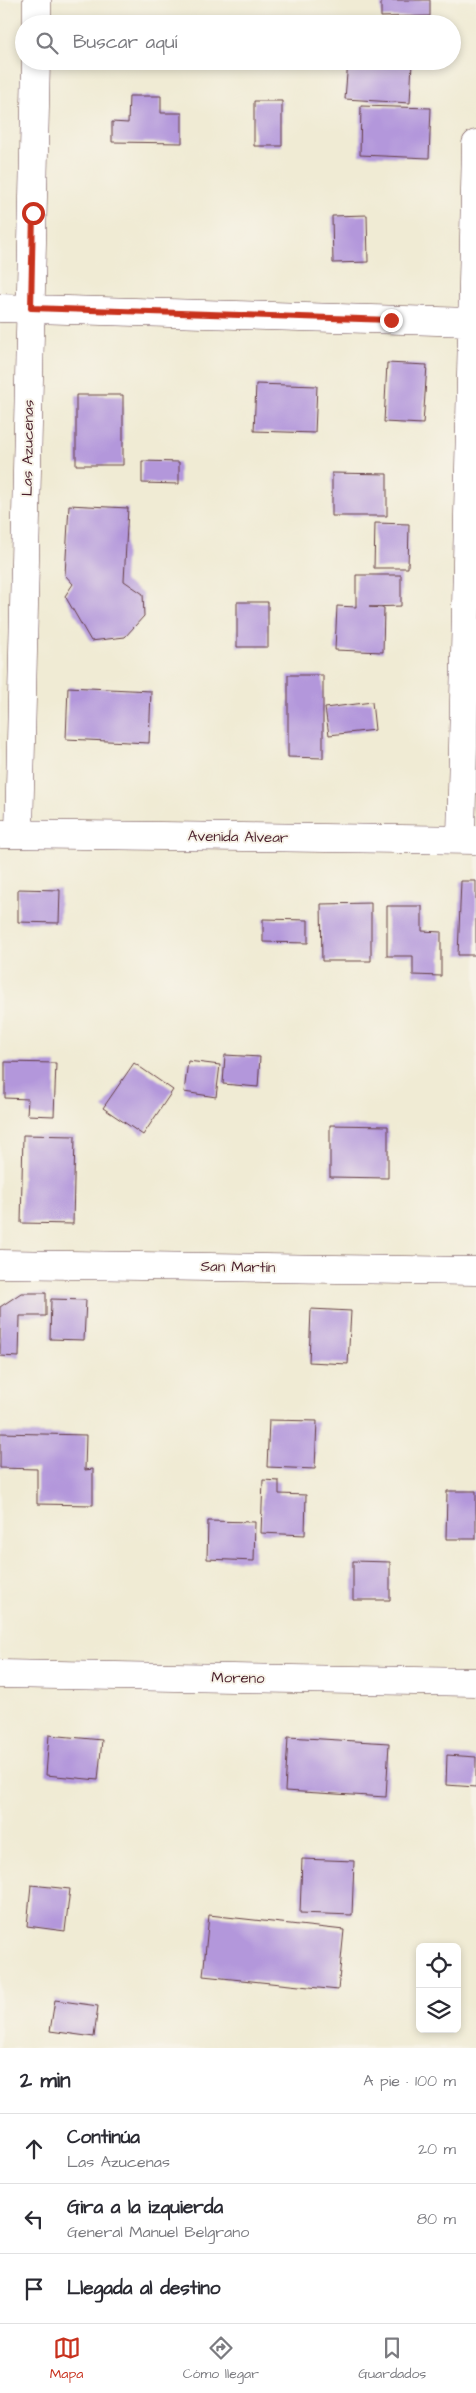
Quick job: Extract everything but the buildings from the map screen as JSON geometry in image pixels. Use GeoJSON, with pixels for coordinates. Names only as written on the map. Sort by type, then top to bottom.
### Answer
{"type":"FeatureCollection","features":[{"type":"Feature","properties":{"kind":"street"},"geometry":{"type":"LineString","coordinates":[[36,15],[37,0]]}},
{"type":"Feature","properties":{"kind":"street","name":"Las Azucenas"},"geometry":{"type":"LineString","coordinates":[[9,834],[31,308],[36,70]]}},
{"type":"Feature","properties":{"kind":"street"},"geometry":{"type":"LineString","coordinates":[[468,839],[471,322],[476,144]]}},
{"type":"Feature","properties":{"kind":"street"},"geometry":{"type":"LineString","coordinates":[[0,308],[471,322]]}},
{"type":"Feature","properties":{"kind":"street","name":"Avenida Alvear"},"geometry":{"type":"LineString","coordinates":[[9,834],[468,839]]}},
{"type":"Feature","properties":{"kind":"street","name":"San Martín"},"geometry":{"type":"LineString","coordinates":[[0,1264],[476,1270]]}},
{"type":"Feature","properties":{"kind":"street","name":"Moreno"},"geometry":{"type":"LineString","coordinates":[[0,1674],[476,1682]]}},
{"type":"Feature","properties":{"kind":"route"},"geometry":{"type":"LineString","coordinates":[[33,213],[31,308],[391,320]]}}]}
